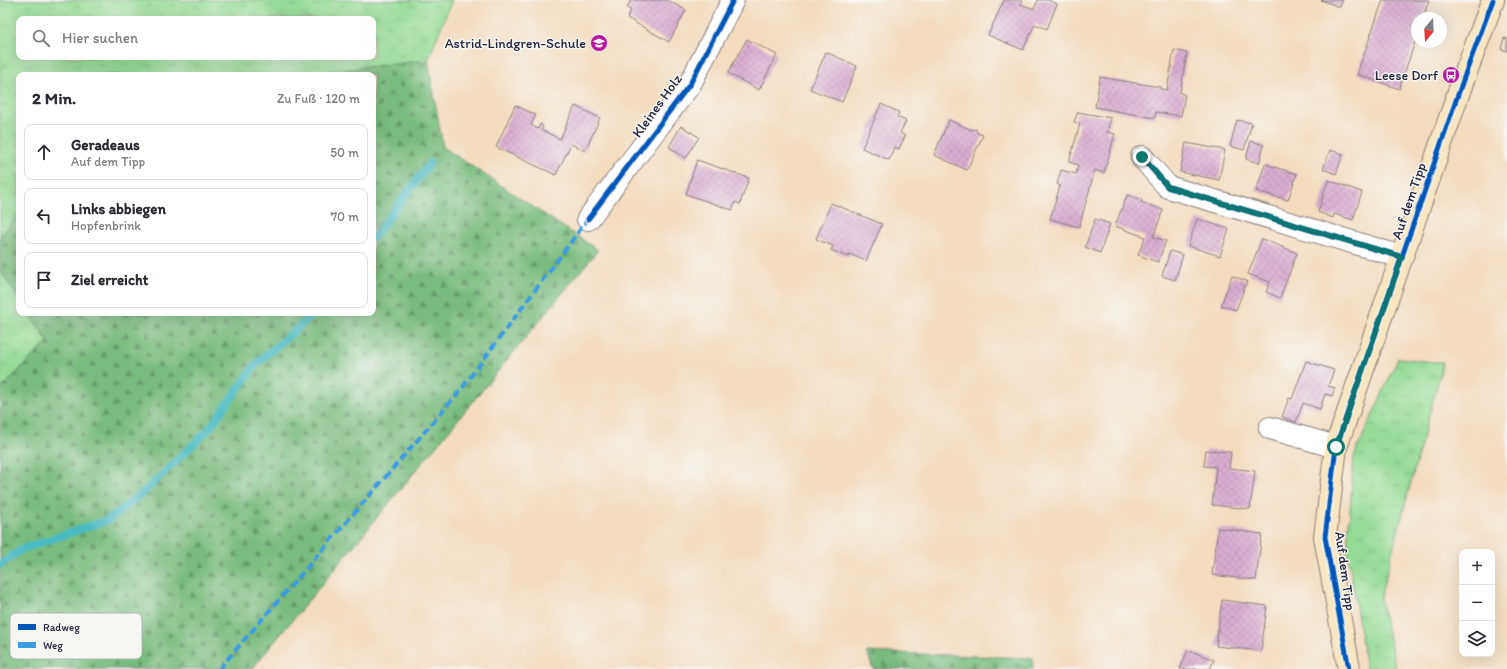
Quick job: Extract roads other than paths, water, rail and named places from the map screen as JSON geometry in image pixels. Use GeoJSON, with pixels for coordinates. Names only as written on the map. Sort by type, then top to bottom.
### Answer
{"type":"FeatureCollection","features":[{"type":"Feature","properties":{"kind":"street","name":"Kleines Holz"},"geometry":{"type":"LineString","coordinates":[[588,219],[690,84],[733,0]]}},
{"type":"Feature","properties":{"kind":"street","name":"Auf dem Tipp"},"geometry":{"type":"LineString","coordinates":[[1349,669],[1325,537],[1336,447],[1463,80],[1493,0]]}},
{"type":"Feature","properties":{"kind":"street"},"geometry":{"type":"LineString","coordinates":[[1142,157],[1168,187],[1402,257]]}},
{"type":"Feature","properties":{"kind":"street"},"geometry":{"type":"LineString","coordinates":[[1270,428],[1336,447]]}},
{"type":"Feature","properties":{"kind":"waterway"},"geometry":{"type":"LineString","coordinates":[[376,234],[430,163]]}},
{"type":"Feature","properties":{"kind":"waterway"},"geometry":{"type":"LineString","coordinates":[[0,565],[22,549],[108,520],[145,491],[208,430],[256,364],[312,316]]}},
{"type":"Feature","properties":{"kind":"place","name":"Astrid-Lindgren-Schule"},"geometry":{"type":"Point","coordinates":[599,43]}},
{"type":"Feature","properties":{"kind":"place","name":"Leese Dorf"},"geometry":{"type":"Point","coordinates":[1451,75]}}]}
